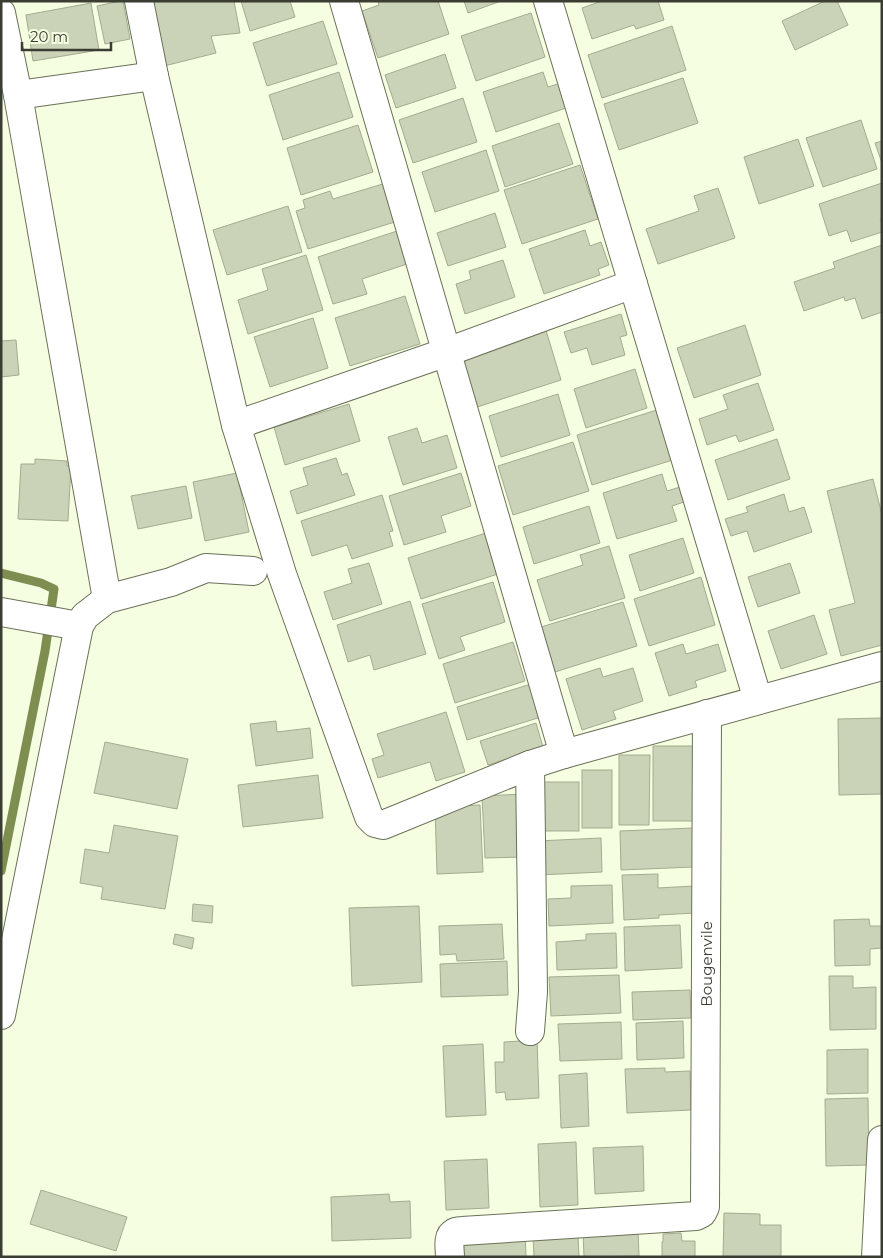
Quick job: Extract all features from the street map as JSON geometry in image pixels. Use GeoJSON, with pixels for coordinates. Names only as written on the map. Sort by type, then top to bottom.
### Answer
{"type":"FeatureCollection","features":[{"type":"Feature","properties":{"kind":"street"},"geometry":{"type":"LineString","coordinates":[[1,4],[13,1]]}},
{"type":"Feature","properties":{"kind":"street"},"geometry":{"type":"LineString","coordinates":[[139,1],[154,76],[236,425],[282,574],[369,816],[375,823],[383,825],[530,765],[564,754],[882,666]]}},
{"type":"Feature","properties":{"kind":"street"},"geometry":{"type":"LineString","coordinates":[[344,1],[564,754]]}},
{"type":"Feature","properties":{"kind":"street"},"geometry":{"type":"LineString","coordinates":[[548,1],[758,700]]}},
{"type":"Feature","properties":{"kind":"street"},"geometry":{"type":"LineString","coordinates":[[1,13],[18,95],[107,599]]}},
{"type":"Feature","properties":{"kind":"street"},"geometry":{"type":"LineString","coordinates":[[18,95],[154,76]]}},
{"type":"Feature","properties":{"kind":"street"},"geometry":{"type":"LineString","coordinates":[[236,425],[447,352],[633,284]]}},
{"type":"Feature","properties":{"kind":"street"},"geometry":{"type":"LineString","coordinates":[[1,1015],[72,625],[107,599],[171,582],[206,568],[253,571]]}},
{"type":"Feature","properties":{"kind":"street"},"geometry":{"type":"LineString","coordinates":[[14,614],[72,625]]}},
{"type":"Feature","properties":{"kind":"street","name":"Bougenvile"},"geometry":{"type":"LineString","coordinates":[[450,1257],[450,1235],[462,1230],[696,1216],[702,1213],[705,1207],[707,714]]}},
{"type":"Feature","properties":{"kind":"street"},"geometry":{"type":"LineString","coordinates":[[530,765],[533,992],[530,1030]]}},
{"type":"Feature","properties":{"kind":"street"},"geometry":{"type":"LineString","coordinates":[[876,1257],[882,1140]]}},
{"type":"Feature","properties":{"kind":"building"},"geometry":{"type":"Polygon","coordinates":[[[123,1],[130,39],[105,44],[97,6],[123,1]]]}},
{"type":"Feature","properties":{"kind":"building"},"geometry":{"type":"Polygon","coordinates":[[[155,1],[234,1],[240,33],[211,36],[216,53],[164,66],[151,15],[155,1]]]}},
{"type":"Feature","properties":{"kind":"building"},"geometry":{"type":"Polygon","coordinates":[[[241,1],[290,1],[295,17],[250,31],[241,1]]]}},
{"type":"Feature","properties":{"kind":"building"},"geometry":{"type":"Polygon","coordinates":[[[378,1],[438,1],[449,34],[378,58],[362,11],[379,5],[378,1]]]}},
{"type":"Feature","properties":{"kind":"building"},"geometry":{"type":"Polygon","coordinates":[[[464,1],[501,1],[468,13],[464,1]]]}},
{"type":"Feature","properties":{"kind":"building"},"geometry":{"type":"Polygon","coordinates":[[[602,1],[658,1],[664,20],[636,29],[634,25],[592,39],[582,8],[602,1]]]}},
{"type":"Feature","properties":{"kind":"building"},"geometry":{"type":"Polygon","coordinates":[[[825,1],[837,1],[848,25],[795,50],[782,21],[825,1]]]}},
{"type":"Feature","properties":{"kind":"building"},"geometry":{"type":"Polygon","coordinates":[[[91,3],[99,50],[33,61],[26,15],[91,3]]]}},
{"type":"Feature","properties":{"kind":"building"},"geometry":{"type":"Polygon","coordinates":[[[531,13],[545,57],[476,81],[461,36],[531,13]]]}},
{"type":"Feature","properties":{"kind":"building"},"geometry":{"type":"Polygon","coordinates":[[[323,21],[337,64],[267,86],[253,43],[323,21]]]}},
{"type":"Feature","properties":{"kind":"building"},"geometry":{"type":"Polygon","coordinates":[[[672,26],[686,70],[602,98],[588,55],[672,26]]]}},
{"type":"Feature","properties":{"kind":"building"},"geometry":{"type":"Polygon","coordinates":[[[445,54],[456,88],[396,108],[385,75],[445,54]]]}},
{"type":"Feature","properties":{"kind":"building"},"geometry":{"type":"Polygon","coordinates":[[[339,72],[353,117],[283,140],[269,95],[339,72]]]}},
{"type":"Feature","properties":{"kind":"building"},"geometry":{"type":"Polygon","coordinates":[[[543,72],[548,87],[561,83],[569,107],[496,132],[483,92],[543,72]]]}},
{"type":"Feature","properties":{"kind":"building"},"geometry":{"type":"Polygon","coordinates":[[[683,78],[698,123],[619,150],[604,104],[683,78]]]}},
{"type":"Feature","properties":{"kind":"building"},"geometry":{"type":"Polygon","coordinates":[[[463,98],[477,142],[413,163],[399,120],[463,98]]]}},
{"type":"Feature","properties":{"kind":"building"},"geometry":{"type":"Polygon","coordinates":[[[861,120],[877,169],[823,187],[806,138],[861,120]]]}},
{"type":"Feature","properties":{"kind":"building"},"geometry":{"type":"Polygon","coordinates":[[[559,123],[573,164],[505,187],[492,146],[559,123]]]}},
{"type":"Feature","properties":{"kind":"building"},"geometry":{"type":"Polygon","coordinates":[[[358,125],[373,172],[301,195],[287,148],[358,125]]]}},
{"type":"Feature","properties":{"kind":"building"},"geometry":{"type":"Polygon","coordinates":[[[798,139],[814,186],[759,204],[744,157],[798,139]]]}},
{"type":"Feature","properties":{"kind":"building"},"geometry":{"type":"Polygon","coordinates":[[[882,141],[882,163],[875,143],[882,141]]]}},
{"type":"Feature","properties":{"kind":"building"},"geometry":{"type":"Polygon","coordinates":[[[486,150],[499,191],[435,212],[422,172],[486,150]]]}},
{"type":"Feature","properties":{"kind":"building"},"geometry":{"type":"Polygon","coordinates":[[[580,165],[598,219],[522,244],[504,190],[580,165]]]}},
{"type":"Feature","properties":{"kind":"building"},"geometry":{"type":"Polygon","coordinates":[[[386,183],[398,221],[308,249],[296,211],[305,208],[303,200],[330,191],[333,199],[386,183]]]}},
{"type":"Feature","properties":{"kind":"building"},"geometry":{"type":"Polygon","coordinates":[[[882,183],[882,218],[880,219],[882,232],[851,242],[847,230],[829,236],[819,204],[882,183]]]}},
{"type":"Feature","properties":{"kind":"building"},"geometry":{"type":"Polygon","coordinates":[[[718,188],[735,238],[658,264],[646,229],[699,211],[694,196],[718,188]]]}},
{"type":"Feature","properties":{"kind":"building"},"geometry":{"type":"Polygon","coordinates":[[[288,206],[302,252],[227,275],[213,230],[288,206]]]}},
{"type":"Feature","properties":{"kind":"building"},"geometry":{"type":"Polygon","coordinates":[[[495,213],[506,247],[448,266],[437,233],[495,213]]]}},
{"type":"Feature","properties":{"kind":"building"},"geometry":{"type":"Polygon","coordinates":[[[585,230],[590,246],[601,242],[609,265],[598,269],[600,275],[544,294],[529,249],[585,230]]]}},
{"type":"Feature","properties":{"kind":"building"},"geometry":{"type":"Polygon","coordinates":[[[397,231],[407,264],[362,279],[367,294],[333,304],[318,257],[397,231]]]}},
{"type":"Feature","properties":{"kind":"building"},"geometry":{"type":"Polygon","coordinates":[[[882,245],[882,312],[862,319],[855,298],[845,301],[844,297],[804,311],[794,282],[835,268],[833,262],[882,245]]]}},
{"type":"Feature","properties":{"kind":"building"},"geometry":{"type":"Polygon","coordinates":[[[306,255],[323,310],[248,334],[238,300],[268,290],[262,269],[306,255]]]}},
{"type":"Feature","properties":{"kind":"building"},"geometry":{"type":"Polygon","coordinates":[[[503,260],[515,297],[465,314],[456,284],[471,279],[469,271],[503,260]]]}},
{"type":"Feature","properties":{"kind":"building"},"geometry":{"type":"Polygon","coordinates":[[[405,296],[420,344],[350,366],[335,318],[405,296]]]}},
{"type":"Feature","properties":{"kind":"building"},"geometry":{"type":"Polygon","coordinates":[[[621,314],[627,335],[620,337],[625,355],[592,365],[587,348],[571,353],[564,332],[621,314]]]}},
{"type":"Feature","properties":{"kind":"building"},"geometry":{"type":"Polygon","coordinates":[[[313,318],[328,368],[270,387],[254,337],[313,318]]]}},
{"type":"Feature","properties":{"kind":"building"},"geometry":{"type":"Polygon","coordinates":[[[745,325],[761,375],[694,398],[677,348],[745,325]]]}},
{"type":"Feature","properties":{"kind":"building"},"geometry":{"type":"Polygon","coordinates":[[[545,327],[561,380],[474,408],[458,355],[545,327]]]}},
{"type":"Feature","properties":{"kind":"building"},"geometry":{"type":"Polygon","coordinates":[[[16,340],[19,375],[1,377],[1,341],[16,340]]]}},
{"type":"Feature","properties":{"kind":"building"},"geometry":{"type":"Polygon","coordinates":[[[635,369],[647,408],[586,428],[574,389],[635,369]]]}},
{"type":"Feature","properties":{"kind":"building"},"geometry":{"type":"Polygon","coordinates":[[[758,383],[774,430],[739,442],[736,435],[707,445],[699,419],[728,409],[723,395],[758,383]]]}},
{"type":"Feature","properties":{"kind":"building"},"geometry":{"type":"Polygon","coordinates":[[[558,394],[570,435],[501,457],[489,416],[558,394]]]}},
{"type":"Feature","properties":{"kind":"building"},"geometry":{"type":"Polygon","coordinates":[[[349,404],[360,441],[285,465],[274,427],[349,404]]]}},
{"type":"Feature","properties":{"kind":"building"},"geometry":{"type":"Polygon","coordinates":[[[660,409],[676,459],[592,485],[577,435],[660,409]]]}},
{"type":"Feature","properties":{"kind":"building"},"geometry":{"type":"Polygon","coordinates":[[[417,428],[422,443],[447,435],[457,468],[403,485],[388,437],[417,428]]]}},
{"type":"Feature","properties":{"kind":"building"},"geometry":{"type":"Polygon","coordinates":[[[777,439],[790,479],[728,500],[715,460],[777,439]]]}},
{"type":"Feature","properties":{"kind":"building"},"geometry":{"type":"Polygon","coordinates":[[[573,442],[589,491],[513,515],[498,466],[573,442]]]}},
{"type":"Feature","properties":{"kind":"building"},"geometry":{"type":"Polygon","coordinates":[[[336,458],[342,475],[347,473],[355,495],[297,514],[290,491],[308,485],[303,468],[336,458]]]}},
{"type":"Feature","properties":{"kind":"building"},"geometry":{"type":"Polygon","coordinates":[[[35,459],[67,461],[67,466],[71,466],[68,521],[18,519],[21,464],[35,464],[35,459]]]}},
{"type":"Feature","properties":{"kind":"building"},"geometry":{"type":"Polygon","coordinates":[[[237,473],[249,532],[205,541],[193,482],[237,473]]]}},
{"type":"Feature","properties":{"kind":"building"},"geometry":{"type":"Polygon","coordinates":[[[461,473],[471,506],[441,516],[446,532],[404,545],[389,496],[461,473]]]}},
{"type":"Feature","properties":{"kind":"building"},"geometry":{"type":"Polygon","coordinates":[[[662,474],[667,491],[680,487],[684,502],[672,506],[677,521],[617,539],[603,493],[662,474]]]}},
{"type":"Feature","properties":{"kind":"building"},"geometry":{"type":"Polygon","coordinates":[[[873,479],[882,515],[882,645],[841,656],[829,610],[855,603],[827,491],[873,479]]]}},
{"type":"Feature","properties":{"kind":"building"},"geometry":{"type":"Polygon","coordinates":[[[186,486],[192,518],[138,529],[131,496],[186,486]]]}},
{"type":"Feature","properties":{"kind":"building"},"geometry":{"type":"Polygon","coordinates":[[[784,494],[789,512],[804,507],[812,532],[754,552],[747,531],[731,536],[725,519],[748,512],[746,507],[784,494]]]}},
{"type":"Feature","properties":{"kind":"building"},"geometry":{"type":"Polygon","coordinates":[[[382,495],[393,531],[389,532],[393,546],[352,559],[347,545],[312,556],[301,521],[382,495]]]}},
{"type":"Feature","properties":{"kind":"building"},"geometry":{"type":"Polygon","coordinates":[[[589,506],[600,543],[534,564],[523,527],[589,506]]]}},
{"type":"Feature","properties":{"kind":"building"},"geometry":{"type":"Polygon","coordinates":[[[489,532],[501,573],[421,599],[408,558],[489,532]]]}},
{"type":"Feature","properties":{"kind":"building"},"geometry":{"type":"Polygon","coordinates":[[[683,538],[694,573],[640,591],[629,555],[683,538]]]}},
{"type":"Feature","properties":{"kind":"building"},"geometry":{"type":"Polygon","coordinates":[[[609,546],[625,598],[550,621],[537,580],[583,565],[580,555],[609,546]]]}},
{"type":"Feature","properties":{"kind":"building"},"geometry":{"type":"Polygon","coordinates":[[[369,563],[382,604],[333,620],[324,592],[352,583],[348,569],[369,563]]]}},
{"type":"Feature","properties":{"kind":"building"},"geometry":{"type":"Polygon","coordinates":[[[790,563],[800,593],[758,607],[748,577],[790,563]]]}},
{"type":"Feature","properties":{"kind":"building"},"geometry":{"type":"Polygon","coordinates":[[[701,577],[715,625],[649,646],[634,599],[701,577]]]}},
{"type":"Feature","properties":{"kind":"building"},"geometry":{"type":"Polygon","coordinates":[[[493,582],[505,622],[460,637],[465,650],[439,659],[422,604],[493,582]]]}},
{"type":"Feature","properties":{"kind":"building"},"geometry":{"type":"Polygon","coordinates":[[[410,601],[426,654],[374,670],[370,655],[348,662],[337,625],[410,601]]]}},
{"type":"Feature","properties":{"kind":"building"},"geometry":{"type":"Polygon","coordinates":[[[623,602],[637,646],[555,672],[541,627],[623,602]]]}},
{"type":"Feature","properties":{"kind":"building"},"geometry":{"type":"Polygon","coordinates":[[[814,615],[827,654],[781,669],[768,631],[814,615]]]}},
{"type":"Feature","properties":{"kind":"building"},"geometry":{"type":"Polygon","coordinates":[[[513,642],[525,681],[455,703],[443,664],[513,642]]]}},
{"type":"Feature","properties":{"kind":"building"},"geometry":{"type":"Polygon","coordinates":[[[683,644],[686,654],[718,644],[726,671],[695,681],[697,687],[669,696],[655,653],[683,644]]]}},
{"type":"Feature","properties":{"kind":"building"},"geometry":{"type":"Polygon","coordinates":[[[600,668],[603,677],[633,668],[643,701],[613,711],[616,719],[582,730],[566,679],[600,668]]]}},
{"type":"Feature","properties":{"kind":"building"},"geometry":{"type":"Polygon","coordinates":[[[531,684],[541,717],[467,740],[457,707],[531,684]]]}},
{"type":"Feature","properties":{"kind":"building"},"geometry":{"type":"Polygon","coordinates":[[[446,712],[465,772],[436,781],[430,762],[378,778],[372,759],[384,755],[377,734],[446,712]]]}},
{"type":"Feature","properties":{"kind":"building"},"geometry":{"type":"Polygon","coordinates":[[[882,718],[882,794],[839,795],[838,719],[882,718]]]}},
{"type":"Feature","properties":{"kind":"building"},"geometry":{"type":"Polygon","coordinates":[[[276,721],[277,732],[310,728],[313,758],[256,766],[250,724],[276,721]]]}},
{"type":"Feature","properties":{"kind":"building"},"geometry":{"type":"Polygon","coordinates":[[[536,723],[543,747],[488,765],[480,741],[536,723]]]}},
{"type":"Feature","properties":{"kind":"building"},"geometry":{"type":"Polygon","coordinates":[[[105,742],[188,759],[177,809],[94,793],[105,742]]]}},
{"type":"Feature","properties":{"kind":"building"},"geometry":{"type":"Polygon","coordinates":[[[653,746],[695,746],[695,821],[653,821],[653,746]]]}},
{"type":"Feature","properties":{"kind":"building"},"geometry":{"type":"Polygon","coordinates":[[[619,755],[650,755],[649,825],[619,825],[619,755]]]}},
{"type":"Feature","properties":{"kind":"building"},"geometry":{"type":"Polygon","coordinates":[[[582,770],[612,770],[612,828],[582,828],[582,770]]]}},
{"type":"Feature","properties":{"kind":"building"},"geometry":{"type":"Polygon","coordinates":[[[318,775],[323,818],[243,827],[238,785],[318,775]]]}},
{"type":"Feature","properties":{"kind":"building"},"geometry":{"type":"Polygon","coordinates":[[[539,782],[579,782],[579,831],[539,831],[539,782]]]}},
{"type":"Feature","properties":{"kind":"building"},"geometry":{"type":"Polygon","coordinates":[[[523,794],[525,857],[485,858],[482,796],[523,794]]]}},
{"type":"Feature","properties":{"kind":"building"},"geometry":{"type":"Polygon","coordinates":[[[480,805],[483,872],[437,874],[435,807],[480,805]]]}},
{"type":"Feature","properties":{"kind":"building"},"geometry":{"type":"Polygon","coordinates":[[[114,825],[178,836],[165,909],[101,899],[103,887],[80,883],[85,849],[109,853],[114,825]]]}},
{"type":"Feature","properties":{"kind":"building"},"geometry":{"type":"Polygon","coordinates":[[[693,828],[694,867],[621,870],[620,831],[693,828]]]}},
{"type":"Feature","properties":{"kind":"building"},"geometry":{"type":"Polygon","coordinates":[[[601,838],[602,872],[539,875],[537,841],[601,838]]]}},
{"type":"Feature","properties":{"kind":"building"},"geometry":{"type":"Polygon","coordinates":[[[658,874],[658,888],[694,886],[695,913],[659,915],[659,918],[624,920],[622,875],[658,874]]]}},
{"type":"Feature","properties":{"kind":"building"},"geometry":{"type":"Polygon","coordinates":[[[612,885],[613,923],[549,926],[548,899],[571,898],[571,886],[612,885]]]}},
{"type":"Feature","properties":{"kind":"building"},"geometry":{"type":"Polygon","coordinates":[[[193,904],[213,906],[212,923],[192,921],[193,904]]]}},
{"type":"Feature","properties":{"kind":"building"},"geometry":{"type":"Polygon","coordinates":[[[419,906],[422,982],[352,986],[349,908],[419,906]]]}},
{"type":"Feature","properties":{"kind":"building"},"geometry":{"type":"Polygon","coordinates":[[[869,919],[870,926],[882,926],[882,948],[870,949],[870,965],[835,966],[834,920],[869,919]]]}},
{"type":"Feature","properties":{"kind":"building"},"geometry":{"type":"Polygon","coordinates":[[[502,924],[504,959],[457,961],[456,954],[440,955],[439,926],[502,924]]]}},
{"type":"Feature","properties":{"kind":"building"},"geometry":{"type":"Polygon","coordinates":[[[680,925],[682,968],[625,971],[624,927],[680,925]]]}},
{"type":"Feature","properties":{"kind":"building"},"geometry":{"type":"Polygon","coordinates":[[[616,933],[617,968],[557,970],[556,942],[586,940],[586,934],[616,933]]]}},
{"type":"Feature","properties":{"kind":"building"},"geometry":{"type":"Polygon","coordinates":[[[175,934],[194,938],[192,949],[173,944],[175,934]]]}},
{"type":"Feature","properties":{"kind":"building"},"geometry":{"type":"Polygon","coordinates":[[[507,961],[508,995],[441,997],[440,964],[507,961]]]}},
{"type":"Feature","properties":{"kind":"building"},"geometry":{"type":"Polygon","coordinates":[[[619,975],[621,1013],[551,1016],[549,977],[619,975]]]}},
{"type":"Feature","properties":{"kind":"building"},"geometry":{"type":"Polygon","coordinates":[[[829,976],[853,976],[853,988],[876,987],[876,1029],[830,1030],[829,976]]]}},
{"type":"Feature","properties":{"kind":"building"},"geometry":{"type":"Polygon","coordinates":[[[690,990],[691,1018],[633,1020],[632,992],[690,990]]]}},
{"type":"Feature","properties":{"kind":"building"},"geometry":{"type":"Polygon","coordinates":[[[683,1021],[684,1058],[637,1060],[636,1023],[683,1021]]]}},
{"type":"Feature","properties":{"kind":"building"},"geometry":{"type":"Polygon","coordinates":[[[621,1022],[622,1059],[560,1061],[558,1024],[621,1022]]]}},
{"type":"Feature","properties":{"kind":"building"},"geometry":{"type":"Polygon","coordinates":[[[537,1040],[539,1098],[506,1100],[505,1092],[496,1093],[495,1062],[504,1062],[504,1042],[537,1040]]]}},
{"type":"Feature","properties":{"kind":"building"},"geometry":{"type":"Polygon","coordinates":[[[483,1044],[486,1115],[446,1117],[443,1046],[483,1044]]]}},
{"type":"Feature","properties":{"kind":"building"},"geometry":{"type":"Polygon","coordinates":[[[868,1049],[868,1093],[827,1094],[827,1050],[868,1049]]]}},
{"type":"Feature","properties":{"kind":"building"},"geometry":{"type":"Polygon","coordinates":[[[665,1068],[665,1072],[690,1071],[691,1110],[627,1113],[625,1069],[665,1068]]]}},
{"type":"Feature","properties":{"kind":"building"},"geometry":{"type":"Polygon","coordinates":[[[587,1073],[589,1126],[561,1128],[559,1075],[587,1073]]]}},
{"type":"Feature","properties":{"kind":"building"},"geometry":{"type":"Polygon","coordinates":[[[868,1098],[869,1165],[826,1166],[825,1099],[868,1098]]]}},
{"type":"Feature","properties":{"kind":"building"},"geometry":{"type":"Polygon","coordinates":[[[576,1142],[578,1205],[540,1207],[538,1144],[576,1142]]]}},
{"type":"Feature","properties":{"kind":"building"},"geometry":{"type":"Polygon","coordinates":[[[643,1146],[644,1191],[595,1194],[593,1148],[643,1146]]]}},
{"type":"Feature","properties":{"kind":"building"},"geometry":{"type":"Polygon","coordinates":[[[487,1159],[489,1208],[446,1210],[444,1161],[487,1159]]]}},
{"type":"Feature","properties":{"kind":"building"},"geometry":{"type":"Polygon","coordinates":[[[41,1190],[127,1217],[116,1251],[30,1224],[41,1190]]]}},
{"type":"Feature","properties":{"kind":"building"},"geometry":{"type":"Polygon","coordinates":[[[389,1194],[390,1202],[410,1201],[411,1238],[332,1241],[331,1197],[389,1194]]]}},
{"type":"Feature","properties":{"kind":"building"},"geometry":{"type":"Polygon","coordinates":[[[724,1213],[760,1214],[760,1225],[781,1225],[781,1257],[723,1257],[724,1213]]]}},
{"type":"Feature","properties":{"kind":"building"},"geometry":{"type":"Polygon","coordinates":[[[638,1230],[639,1256],[584,1257],[583,1232],[638,1230]]]}},
{"type":"Feature","properties":{"kind":"building"},"geometry":{"type":"Polygon","coordinates":[[[525,1231],[526,1257],[456,1257],[455,1234],[525,1231]]]}},
{"type":"Feature","properties":{"kind":"building"},"geometry":{"type":"Polygon","coordinates":[[[681,1233],[682,1241],[695,1241],[695,1257],[662,1257],[663,1234],[681,1233]]]}},
{"type":"Feature","properties":{"kind":"building"},"geometry":{"type":"Polygon","coordinates":[[[578,1235],[579,1257],[534,1257],[533,1237],[578,1235]]]}},
{"type":"Feature","properties":{"kind":"waterway"},"geometry":{"type":"LineString","coordinates":[[1,573],[41,583],[54,589],[45,651],[1,871]]}}]}
